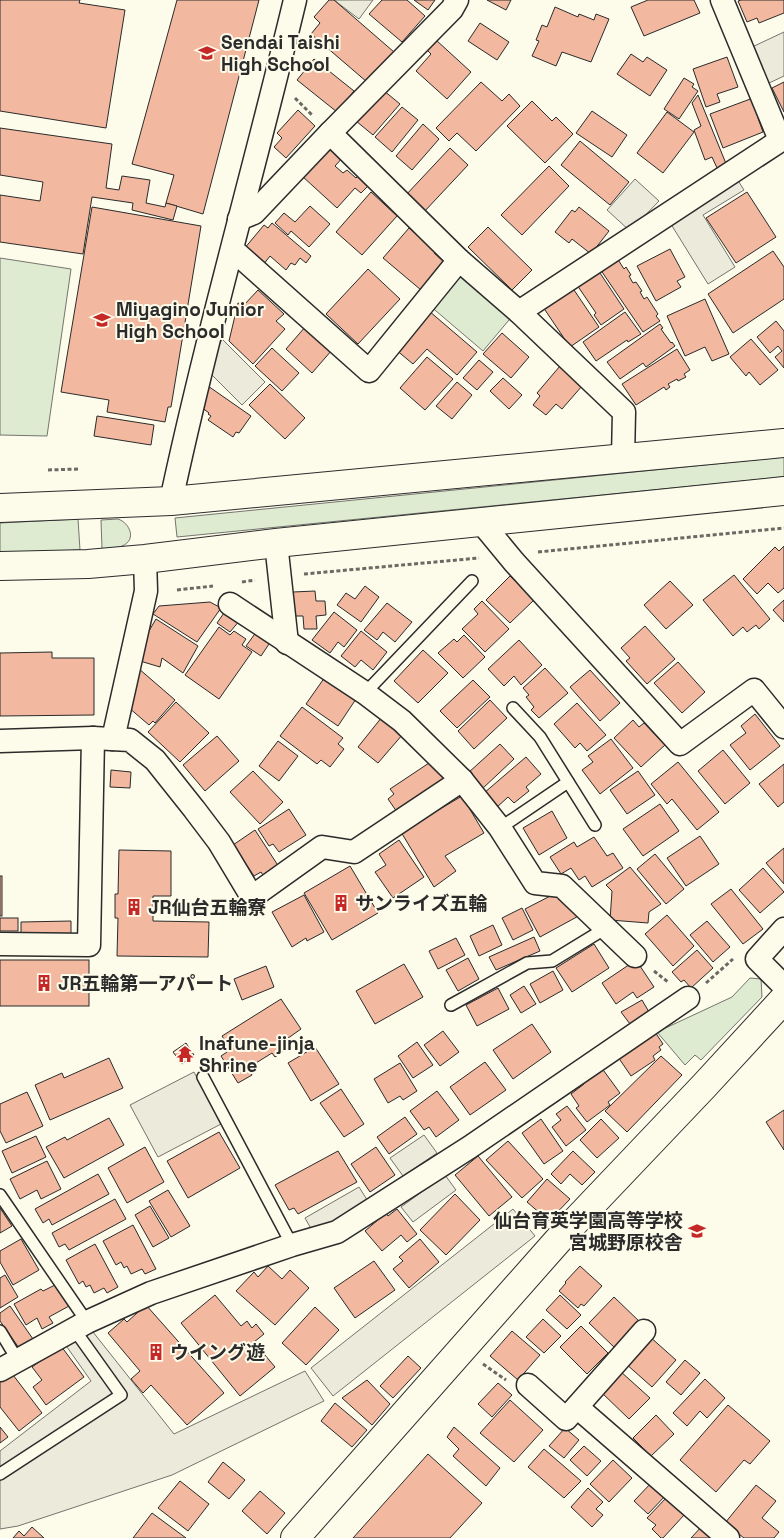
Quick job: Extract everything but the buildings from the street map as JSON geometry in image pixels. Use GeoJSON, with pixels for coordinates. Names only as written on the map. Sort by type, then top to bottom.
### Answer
{"type":"FeatureCollection","features":[{"type":"Feature","properties":{"kind":"street"},"geometry":{"type":"LineString","coordinates":[[171,502],[239,219],[295,0]]}},
{"type":"Feature","properties":{"kind":"street"},"geometry":{"type":"LineString","coordinates":[[239,219],[254,213],[452,9],[457,0]]}},
{"type":"Feature","properties":{"kind":"street"},"geometry":{"type":"LineString","coordinates":[[519,312],[782,139],[722,0]]}},
{"type":"Feature","properties":{"kind":"street"},"geometry":{"type":"LineString","coordinates":[[330,133],[459,260],[519,312],[624,412],[623,458]]}},
{"type":"Feature","properties":{"kind":"street"},"geometry":{"type":"LineString","coordinates":[[233,250],[369,371],[459,260]]}},
{"type":"Feature","properties":{"kind":"street"},"geometry":{"type":"LineString","coordinates":[[0,508],[171,502],[784,444]]}},
{"type":"Feature","properties":{"kind":"street"},"geometry":{"type":"LineString","coordinates":[[0,566],[88,564],[145,559],[784,491]]}},
{"type":"Feature","properties":{"kind":"street"},"geometry":{"type":"LineString","coordinates":[[481,522],[514,562],[680,744],[754,690],[784,727]]}},
{"type":"Feature","properties":{"kind":"street"},"geometry":{"type":"LineString","coordinates":[[276,544],[288,643]]}},
{"type":"Feature","properties":{"kind":"street"},"geometry":{"type":"LineString","coordinates":[[0,944],[89,945],[103,739],[146,592],[145,559]]}},
{"type":"Feature","properties":{"kind":"street"},"geometry":{"type":"LineString","coordinates":[[230,604],[365,693],[402,721],[462,780],[500,828],[535,883],[562,886],[636,956]]}},
{"type":"Feature","properties":{"kind":"street"},"geometry":{"type":"LineString","coordinates":[[0,741],[130,740],[155,760],[219,842],[252,897],[322,847],[354,852],[462,780]]}},
{"type":"Feature","properties":{"kind":"street"},"geometry":{"type":"LineString","coordinates":[[784,929],[757,960],[784,986]]}},
{"type":"Feature","properties":{"kind":"street"},"geometry":{"type":"LineString","coordinates":[[9,1364],[81,1325],[151,1293],[292,1245],[337,1232],[470,1147],[688,998]]}},
{"type":"Feature","properties":{"kind":"street"},"geometry":{"type":"LineString","coordinates":[[295,1538],[569,1228],[784,999]]}},
{"type":"Feature","properties":{"kind":"street"},"geometry":{"type":"LineString","coordinates":[[528,1385],[566,1419],[644,1331]]}},
{"type":"Feature","properties":{"kind":"street"},"geometry":{"type":"LineString","coordinates":[[577,1407],[728,1538]]}},
{"type":"Feature","properties":{"kind":"lane"},"geometry":{"type":"LineString","coordinates":[[365,693],[472,581]]}},
{"type":"Feature","properties":{"kind":"lane"},"geometry":{"type":"LineString","coordinates":[[513,708],[540,737],[595,825]]}},
{"type":"Feature","properties":{"kind":"lane"},"geometry":{"type":"LineString","coordinates":[[500,828],[568,782]]}},
{"type":"Feature","properties":{"kind":"lane"},"geometry":{"type":"LineString","coordinates":[[451,1005],[528,964],[552,961],[606,928]]}},
{"type":"Feature","properties":{"kind":"lane"},"geometry":{"type":"LineString","coordinates":[[203,1077],[292,1245]]}},
{"type":"Feature","properties":{"kind":"lane"},"geometry":{"type":"LineString","coordinates":[[0,1195],[81,1325],[121,1395],[0,1474]]}},
{"type":"Feature","properties":{"kind":"lane"},"geometry":{"type":"LineString","coordinates":[[0,1331],[9,1364]]}},
{"type":"Feature","properties":{"kind":"path"},"geometry":{"type":"LineString","coordinates":[[276,79],[330,133]]}},
{"type":"Feature","properties":{"kind":"path"},"geometry":{"type":"LineString","coordinates":[[48,470],[79,469]]}},
{"type":"Feature","properties":{"kind":"path"},"geometry":{"type":"LineString","coordinates":[[535,552],[784,528]]}},
{"type":"Feature","properties":{"kind":"path"},"geometry":{"type":"LineString","coordinates":[[303,574],[481,558]]}},
{"type":"Feature","properties":{"kind":"path"},"geometry":{"type":"LineString","coordinates":[[478,1361],[513,1385],[528,1385]]}},
{"type":"Feature","properties":{"kind":"green space"},"geometry":{"type":"Polygon","coordinates":[[[0,258],[71,269],[47,436],[0,435],[0,258]]]}},
{"type":"Feature","properties":{"kind":"green space"},"geometry":{"type":"Polygon","coordinates":[[[461,269],[514,314],[483,351],[429,305],[461,269]]]}},
{"type":"Feature","properties":{"kind":"green space"},"geometry":{"type":"Polygon","coordinates":[[[784,457],[784,477],[177,537],[175,518],[784,457]]]}},
{"type":"Feature","properties":{"kind":"green space"},"geometry":{"type":"Polygon","coordinates":[[[78,519],[80,550],[0,554],[0,523],[78,519]]]}},
{"type":"Feature","properties":{"kind":"green space"},"geometry":{"type":"Polygon","coordinates":[[[118,519],[126,524],[130,532],[129,540],[120,547],[102,549],[101,520],[118,519]]]}},
{"type":"Feature","properties":{"kind":"green space"},"geometry":{"type":"Polygon","coordinates":[[[750,978],[761,979],[762,997],[701,1060],[695,1055],[685,1065],[657,1032],[732,997],[750,978]]]}},
{"type":"Feature","properties":{"kind":"shaded area"},"geometry":{"type":"Polygon","coordinates":[[[334,0],[373,0],[359,19],[334,0]]]}},
{"type":"Feature","properties":{"kind":"shaded area"},"geometry":{"type":"Polygon","coordinates":[[[784,32],[784,76],[767,84],[750,48],[784,32]]]}},
{"type":"Feature","properties":{"kind":"shaded area"},"geometry":{"type":"Polygon","coordinates":[[[635,179],[659,201],[630,231],[607,210],[635,179]]]}},
{"type":"Feature","properties":{"kind":"shaded area"},"geometry":{"type":"Polygon","coordinates":[[[737,179],[744,190],[703,215],[735,267],[708,284],[669,221],[737,179]]]}},
{"type":"Feature","properties":{"kind":"shaded area"},"geometry":{"type":"Polygon","coordinates":[[[222,339],[265,382],[242,405],[208,371],[222,339]]]}},
{"type":"Feature","properties":{"kind":"shaded area"},"geometry":{"type":"Polygon","coordinates":[[[194,1072],[221,1124],[158,1157],[130,1105],[194,1072]]]}},
{"type":"Feature","properties":{"kind":"shaded area"},"geometry":{"type":"Polygon","coordinates":[[[424,1135],[437,1153],[403,1176],[390,1158],[424,1135]]]}},
{"type":"Feature","properties":{"kind":"shaded area"},"geometry":{"type":"Polygon","coordinates":[[[445,1175],[456,1190],[413,1222],[401,1207],[445,1175]]]}},
{"type":"Feature","properties":{"kind":"shaded area"},"geometry":{"type":"Polygon","coordinates":[[[359,1187],[369,1203],[314,1234],[305,1218],[359,1187]]]}},
{"type":"Feature","properties":{"kind":"shaded area"},"geometry":{"type":"Polygon","coordinates":[[[513,1209],[535,1236],[333,1396],[311,1368],[513,1209]]]}},
{"type":"Feature","properties":{"kind":"shaded area"},"geometry":{"type":"Polygon","coordinates":[[[89,1327],[174,1434],[305,1371],[324,1401],[172,1475],[18,1526],[0,1529],[0,1451],[91,1381],[62,1340],[89,1327]]]}},
{"type":"Feature","properties":{"kind":"place","name":"Sendai Taishi High School"},"geometry":{"type":"Point","coordinates":[207,53]}},
{"type":"Feature","properties":{"kind":"place","name":"Miyagino Junior High School"},"geometry":{"type":"Point","coordinates":[102,320]}},
{"type":"Feature","properties":{"kind":"place","name":"サンライズ五輪"},"geometry":{"type":"Point","coordinates":[341,903]}},
{"type":"Feature","properties":{"kind":"place","name":"JR仙台五輪寮"},"geometry":{"type":"Point","coordinates":[134,907]}},
{"type":"Feature","properties":{"kind":"place","name":"JR五輪第一アパート"},"geometry":{"type":"Point","coordinates":[44,983]}},
{"type":"Feature","properties":{"kind":"place","name":"Inafune-jinja Shrine"},"geometry":{"type":"Point","coordinates":[185,1054]}},
{"type":"Feature","properties":{"kind":"place","name":"仙台育英学園高等学校 宮城野原校舎"},"geometry":{"type":"Point","coordinates":[697,1231]}},
{"type":"Feature","properties":{"kind":"place","name":"ウイング遊"},"geometry":{"type":"Point","coordinates":[156,1352]}}]}
